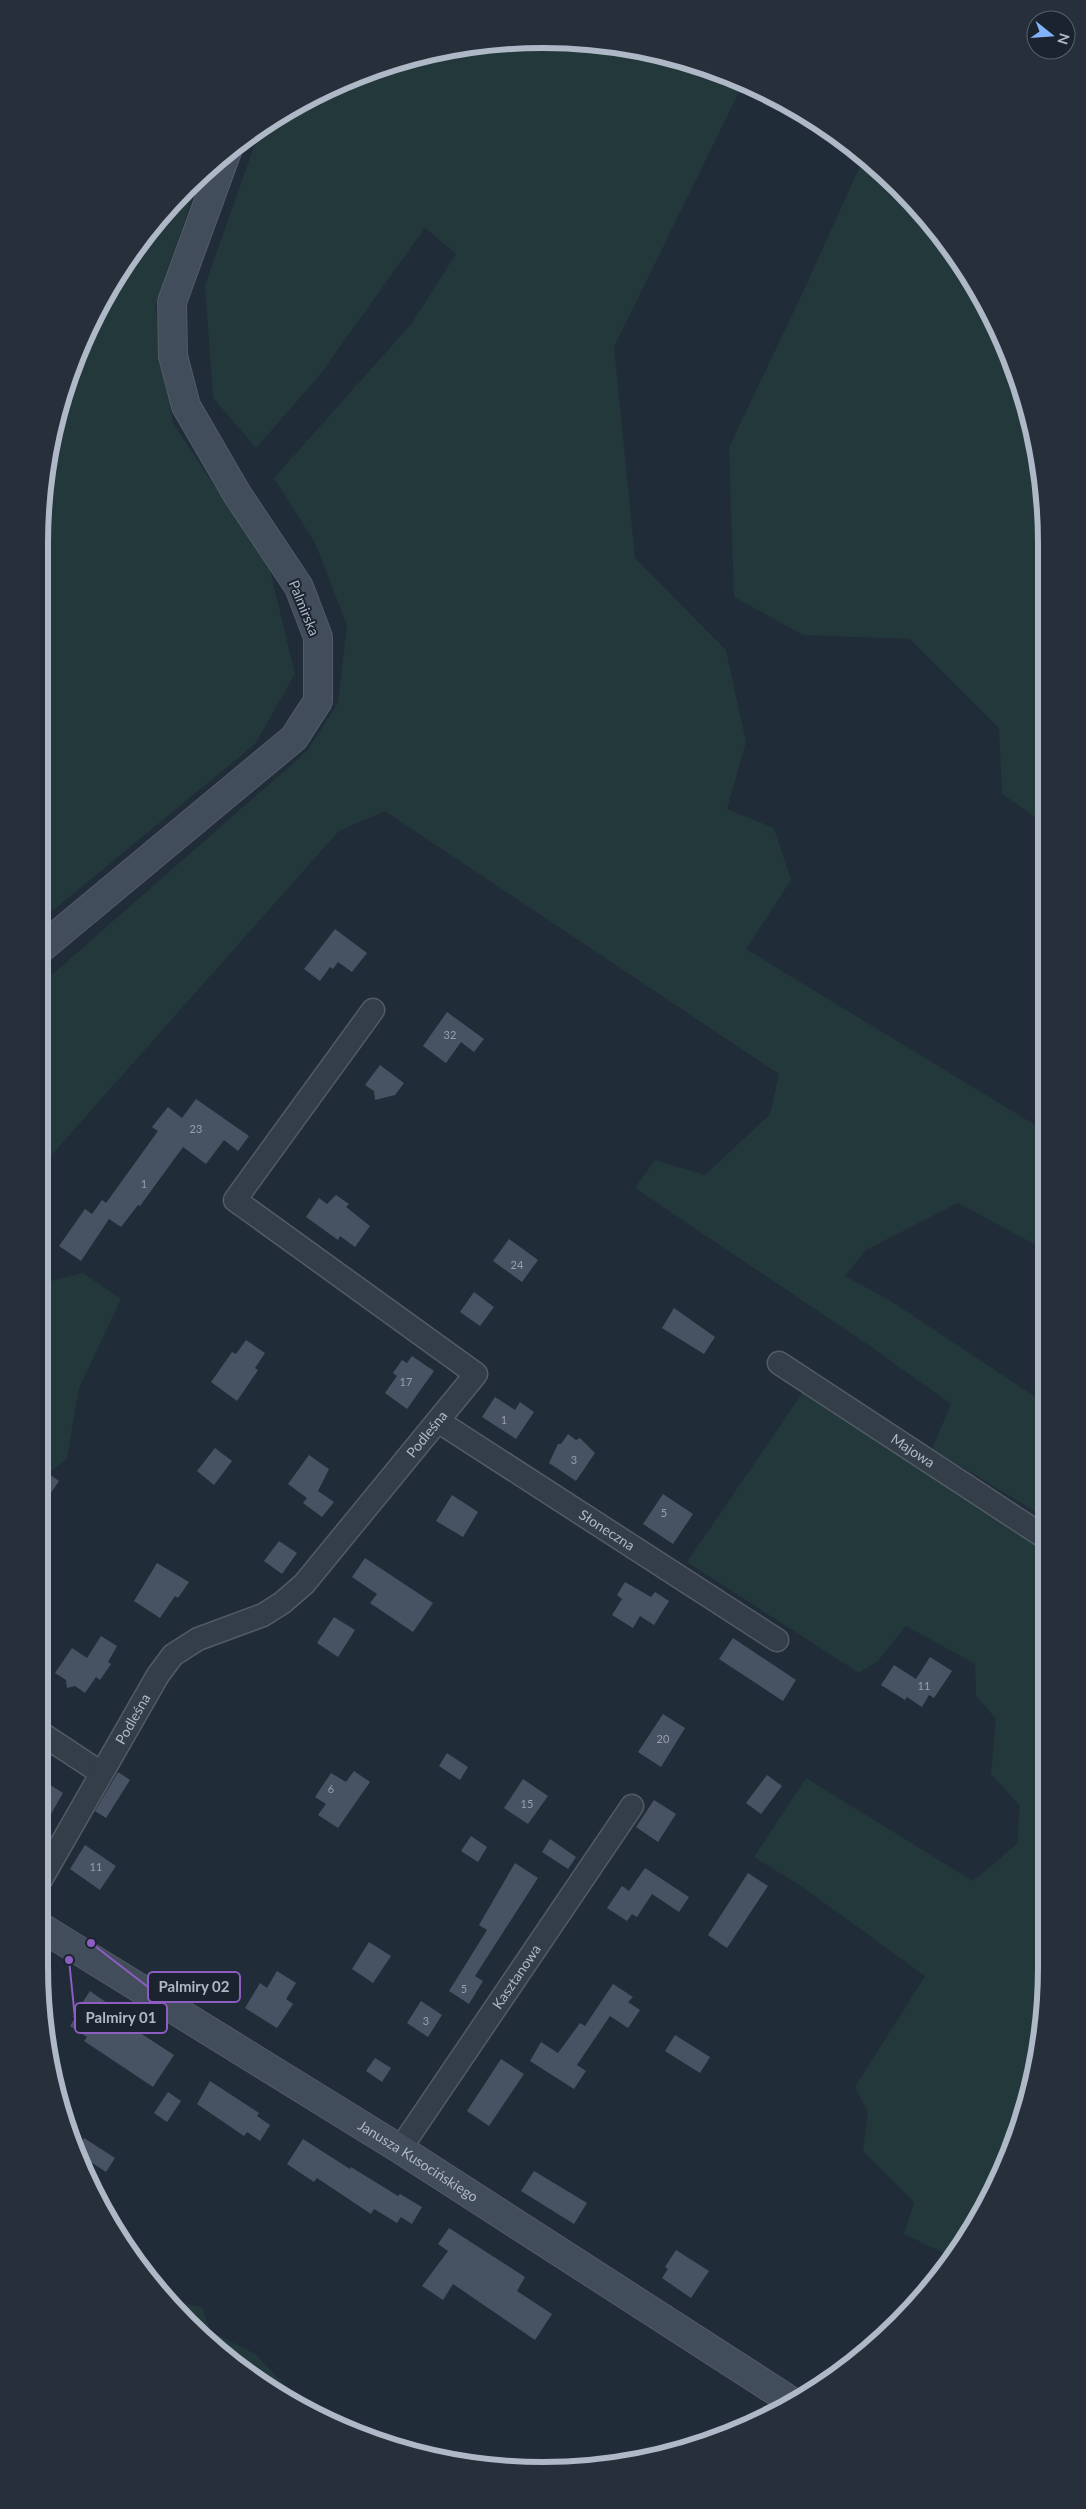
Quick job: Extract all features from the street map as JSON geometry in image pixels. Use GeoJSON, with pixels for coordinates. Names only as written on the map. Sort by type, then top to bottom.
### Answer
{"type":"FeatureCollection","features":[{"type":"Feature","properties":{"kind":"street","name":"Palmirska"},"geometry":{"type":"LineString","coordinates":[[48,943],[294,738],[318,701],[318,637],[299,587],[237,494],[186,406],[173,356],[172,302],[222,165]]}},
{"type":"Feature","properties":{"kind":"street","name":"Podleśna"},"geometry":{"type":"LineString","coordinates":[[48,1867],[158,1675],[173,1655],[198,1639],[263,1615],[282,1603],[304,1584],[476,1374],[235,1200],[373,1010]]}},
{"type":"Feature","properties":{"kind":"street","name":"Majowa"},"geometry":{"type":"LineString","coordinates":[[780,1363],[1038,1533]]}},
{"type":"Feature","properties":{"kind":"street","name":"Słoneczna"},"geometry":{"type":"LineString","coordinates":[[438,1422],[777,1640]]}},
{"type":"Feature","properties":{"kind":"street"},"geometry":{"type":"LineString","coordinates":[[48,1738],[102,1773]]}},
{"type":"Feature","properties":{"kind":"street","name":"Kasztanowa"},"geometry":{"type":"LineString","coordinates":[[400,2148],[632,1806]]}},
{"type":"Feature","properties":{"kind":"street","name":"Janusza Kusocińskiego"},"geometry":{"type":"LineString","coordinates":[[48,1932],[400,2148],[786,2398]]}},
{"type":"Feature","properties":{"kind":"green space"},"geometry":{"type":"Polygon","coordinates":[[[543,48],[608,52],[640,57],[671,64],[741,89],[614,347],[635,558],[726,650],[746,742],[727,809],[774,828],[791,880],[746,949],[1038,1127],[1038,1246],[958,1203],[866,1250],[845,1276],[889,1300],[1038,1399],[1038,1513],[932,1449],[951,1404],[864,1342],[635,1188],[655,1160],[705,1175],[770,1114],[779,1074],[385,811],[339,831],[48,1159],[48,978],[307,751],[338,703],[347,625],[315,543],[274,478],[412,323],[456,254],[425,228],[319,376],[256,448],[213,398],[205,285],[257,139],[295,114],[353,85],[415,64],[446,57],[478,52],[543,48]]]}},
{"type":"Feature","properties":{"kind":"green space"},"geometry":{"type":"Polygon","coordinates":[[[861,163],[916,216],[936,241],[972,295],[1001,353],[1022,415],[1034,478],[1037,511],[1038,819],[1002,794],[999,728],[910,639],[803,635],[734,597],[729,447],[805,288],[861,163]]]}},
{"type":"Feature","properties":{"kind":"green space"},"geometry":{"type":"Polygon","coordinates":[[[195,191],[155,306],[173,423],[270,570],[295,674],[255,744],[48,915],[48,543],[52,478],[57,446],[64,415],[85,353],[114,295],[150,241],[170,216],[195,191]]]}},
{"type":"Feature","properties":{"kind":"green space"},"geometry":{"type":"Polygon","coordinates":[[[83,1273],[121,1299],[79,1388],[67,1459],[48,1473],[48,1282],[83,1273]]]}},
{"type":"Feature","properties":{"kind":"green space"},"geometry":{"type":"Polygon","coordinates":[[[803,1392],[1038,1546],[1038,1966],[1034,2031],[1022,2094],[1001,2156],[972,2214],[946,2254],[904,2234],[914,2202],[863,2151],[868,2112],[855,2087],[925,1976],[801,1886],[754,1857],[806,1778],[973,1881],[1017,1844],[1020,1806],[991,1774],[996,1719],[976,1696],[975,1664],[906,1626],[878,1661],[859,1673],[687,1562],[803,1392]]]}},
{"type":"Feature","properties":{"kind":"green space"},"geometry":{"type":"Polygon","coordinates":[[[180,2303],[202,2307],[210,2331],[255,2354],[294,2394],[241,2359],[216,2339],[180,2303]]]}},
{"type":"Feature","properties":{"kind":"building"},"geometry":{"type":"Polygon","coordinates":[[[335,929],[367,953],[352,972],[338,962],[333,969],[330,967],[320,981],[304,969],[335,929]]]}},
{"type":"Feature","properties":{"kind":"building"},"geometry":{"type":"Polygon","coordinates":[[[447,1012],[484,1039],[474,1052],[461,1042],[446,1063],[423,1046],[447,1012]]]}},
{"type":"Feature","properties":{"kind":"building"},"geometry":{"type":"Polygon","coordinates":[[[380,1065],[404,1083],[395,1095],[375,1100],[374,1091],[365,1085],[380,1065]]]}},
{"type":"Feature","properties":{"kind":"building"},"geometry":{"type":"Polygon","coordinates":[[[196,1099],[249,1136],[238,1151],[224,1140],[206,1164],[183,1147],[140,1206],[138,1205],[121,1227],[109,1219],[81,1261],[59,1246],[85,1209],[92,1214],[102,1200],[106,1203],[158,1131],[152,1127],[168,1107],[182,1118],[196,1099]]]}},
{"type":"Feature","properties":{"kind":"building"},"geometry":{"type":"Polygon","coordinates":[[[336,1195],[349,1204],[346,1207],[370,1226],[355,1247],[340,1236],[338,1240],[306,1217],[319,1198],[327,1204],[336,1195]]]}},
{"type":"Feature","properties":{"kind":"building"},"geometry":{"type":"Polygon","coordinates":[[[509,1239],[538,1260],[522,1282],[493,1261],[509,1239]]]}},
{"type":"Feature","properties":{"kind":"building"},"geometry":{"type":"Polygon","coordinates":[[[474,1292],[494,1307],[480,1326],[460,1312],[474,1292]]]}},
{"type":"Feature","properties":{"kind":"building"},"geometry":{"type":"Polygon","coordinates":[[[674,1308],[715,1337],[704,1354],[662,1328],[674,1308]]]}},
{"type":"Feature","properties":{"kind":"building"},"geometry":{"type":"Polygon","coordinates":[[[246,1340],[265,1353],[255,1368],[258,1370],[237,1401],[211,1382],[232,1352],[236,1354],[246,1340]]]}},
{"type":"Feature","properties":{"kind":"building"},"geometry":{"type":"Polygon","coordinates":[[[412,1356],[434,1371],[407,1409],[385,1393],[397,1376],[393,1373],[402,1360],[407,1363],[412,1356]]]}},
{"type":"Feature","properties":{"kind":"building"},"geometry":{"type":"Polygon","coordinates":[[[495,1397],[515,1410],[520,1402],[534,1412],[516,1439],[482,1417],[495,1397]]]}},
{"type":"Feature","properties":{"kind":"building"},"geometry":{"type":"Polygon","coordinates":[[[568,1434],[576,1440],[580,1438],[595,1453],[576,1481],[549,1463],[558,1444],[561,1444],[568,1434]]]}},
{"type":"Feature","properties":{"kind":"building"},"geometry":{"type":"Polygon","coordinates":[[[215,1448],[232,1461],[214,1485],[197,1471],[215,1448]]]}},
{"type":"Feature","properties":{"kind":"building"},"geometry":{"type":"Polygon","coordinates":[[[309,1455],[329,1469],[318,1491],[334,1502],[322,1517],[303,1503],[307,1498],[288,1484],[309,1455]]]}},
{"type":"Feature","properties":{"kind":"building"},"geometry":{"type":"Polygon","coordinates":[[[48,1473],[59,1481],[48,1497],[48,1473]]]}},
{"type":"Feature","properties":{"kind":"building"},"geometry":{"type":"Polygon","coordinates":[[[663,1494],[693,1514],[673,1544],[643,1524],[663,1494]]]}},
{"type":"Feature","properties":{"kind":"building"},"geometry":{"type":"Polygon","coordinates":[[[452,1495],[478,1512],[463,1537],[436,1521],[452,1495]]]}},
{"type":"Feature","properties":{"kind":"building"},"geometry":{"type":"Polygon","coordinates":[[[279,1541],[297,1553],[282,1574],[264,1561],[279,1541]]]}},
{"type":"Feature","properties":{"kind":"building"},"geometry":{"type":"Polygon","coordinates":[[[365,1558],[433,1603],[413,1632],[370,1603],[377,1594],[352,1577],[365,1558]]]}},
{"type":"Feature","properties":{"kind":"building"},"geometry":{"type":"Polygon","coordinates":[[[157,1563],[189,1582],[178,1598],[175,1596],[160,1618],[134,1601],[157,1563]]]}},
{"type":"Feature","properties":{"kind":"building"},"geometry":{"type":"Polygon","coordinates":[[[625,1582],[651,1597],[655,1592],[669,1601],[654,1625],[640,1616],[633,1628],[612,1615],[622,1599],[617,1595],[625,1582]]]}},
{"type":"Feature","properties":{"kind":"building"},"geometry":{"type":"Polygon","coordinates":[[[334,1617],[355,1630],[338,1657],[317,1643],[334,1617]]]}},
{"type":"Feature","properties":{"kind":"building"},"geometry":{"type":"Polygon","coordinates":[[[101,1636],[117,1646],[108,1662],[111,1664],[100,1680],[96,1677],[85,1693],[75,1686],[67,1688],[66,1680],[55,1673],[72,1648],[87,1658],[101,1636]]]}},
{"type":"Feature","properties":{"kind":"building"},"geometry":{"type":"Polygon","coordinates":[[[733,1638],[796,1680],[783,1701],[719,1659],[733,1638]]]}},
{"type":"Feature","properties":{"kind":"building"},"geometry":{"type":"Polygon","coordinates":[[[930,1657],[952,1671],[934,1698],[929,1695],[922,1707],[907,1697],[905,1700],[881,1685],[894,1665],[916,1679],[930,1657]]]}},
{"type":"Feature","properties":{"kind":"building"},"geometry":{"type":"Polygon","coordinates":[[[663,1714],[685,1728],[661,1767],[638,1752],[663,1714]]]}},
{"type":"Feature","properties":{"kind":"building"},"geometry":{"type":"Polygon","coordinates":[[[447,1753],[468,1767],[460,1780],[439,1766],[447,1753]]]}},
{"type":"Feature","properties":{"kind":"building"},"geometry":{"type":"Polygon","coordinates":[[[354,1771],[370,1782],[338,1828],[318,1815],[326,1804],[315,1797],[331,1773],[346,1782],[354,1771]]]}},
{"type":"Feature","properties":{"kind":"building"},"geometry":{"type":"Polygon","coordinates":[[[118,1772],[130,1780],[106,1818],[95,1811],[118,1772]]]}},
{"type":"Feature","properties":{"kind":"building"},"geometry":{"type":"Polygon","coordinates":[[[767,1775],[782,1786],[761,1814],[746,1803],[767,1775]]]}},
{"type":"Feature","properties":{"kind":"building"},"geometry":{"type":"Polygon","coordinates":[[[523,1779],[548,1796],[528,1824],[504,1808],[523,1779]]]}},
{"type":"Feature","properties":{"kind":"building"},"geometry":{"type":"Polygon","coordinates":[[[48,1784],[63,1793],[51,1814],[48,1812],[48,1784]]]}},
{"type":"Feature","properties":{"kind":"building"},"geometry":{"type":"Polygon","coordinates":[[[654,1800],[676,1814],[658,1842],[636,1827],[654,1800]]]}},
{"type":"Feature","properties":{"kind":"building"},"geometry":{"type":"Polygon","coordinates":[[[471,1836],[487,1847],[478,1862],[461,1851],[471,1836]]]}},
{"type":"Feature","properties":{"kind":"building"},"geometry":{"type":"Polygon","coordinates":[[[550,1839],[576,1857],[568,1869],[542,1852],[550,1839]]]}},
{"type":"Feature","properties":{"kind":"building"},"geometry":{"type":"Polygon","coordinates":[[[85,1845],[116,1866],[100,1890],[70,1869],[85,1845]]]}},
{"type":"Feature","properties":{"kind":"building"},"geometry":{"type":"Polygon","coordinates":[[[515,1863],[538,1878],[475,1976],[483,1981],[469,2004],[449,1991],[487,1930],[479,1925],[515,1863]]]}},
{"type":"Feature","properties":{"kind":"building"},"geometry":{"type":"Polygon","coordinates":[[[645,1868],[689,1897],[679,1912],[652,1894],[637,1917],[632,1914],[627,1921],[607,1908],[622,1886],[629,1891],[645,1868]]]}},
{"type":"Feature","properties":{"kind":"building"},"geometry":{"type":"Polygon","coordinates":[[[748,1873],[768,1886],[727,1948],[708,1935],[748,1873]]]}},
{"type":"Feature","properties":{"kind":"building"},"geometry":{"type":"Polygon","coordinates":[[[369,1942],[391,1956],[373,1983],[352,1969],[369,1942]]]}},
{"type":"Feature","properties":{"kind":"building"},"geometry":{"type":"Polygon","coordinates":[[[277,1971],[296,1983],[286,1999],[293,2004],[277,2028],[245,2008],[260,1983],[267,1988],[277,1971]]]}},
{"type":"Feature","properties":{"kind":"building"},"geometry":{"type":"Polygon","coordinates":[[[613,1984],[633,1997],[628,2002],[640,2010],[628,2028],[610,2016],[577,2065],[586,2071],[574,2089],[530,2061],[541,2042],[558,2053],[580,2023],[585,2026],[613,1984]]]}},
{"type":"Feature","properties":{"kind":"building"},"geometry":{"type":"Polygon","coordinates":[[[90,1991],[107,2003],[100,2015],[127,2033],[131,2027],[174,2055],[153,2087],[84,2041],[87,2037],[70,2026],[75,2018],[73,2017],[90,1991]]]}},
{"type":"Feature","properties":{"kind":"building"},"geometry":{"type":"Polygon","coordinates":[[[421,2001],[442,2015],[428,2037],[407,2023],[421,2001]]]}},
{"type":"Feature","properties":{"kind":"building"},"geometry":{"type":"Polygon","coordinates":[[[675,2035],[710,2057],[700,2073],[665,2051],[675,2035]]]}},
{"type":"Feature","properties":{"kind":"building"},"geometry":{"type":"Polygon","coordinates":[[[375,2058],[391,2068],[382,2082],[366,2071],[375,2058]]]}},
{"type":"Feature","properties":{"kind":"building"},"geometry":{"type":"Polygon","coordinates":[[[501,2059],[524,2074],[489,2126],[467,2111],[501,2059]]]}},
{"type":"Feature","properties":{"kind":"building"},"geometry":{"type":"Polygon","coordinates":[[[210,2081],[259,2113],[257,2116],[270,2125],[260,2141],[247,2132],[244,2136],[197,2104],[210,2081]]]}},
{"type":"Feature","properties":{"kind":"building"},"geometry":{"type":"Polygon","coordinates":[[[168,2092],[181,2101],[167,2122],[154,2113],[168,2092]]]}},
{"type":"Feature","properties":{"kind":"building"},"geometry":{"type":"Polygon","coordinates":[[[84,2138],[115,2158],[106,2172],[87,2159],[81,2145],[84,2138]]]}},
{"type":"Feature","properties":{"kind":"building"},"geometry":{"type":"Polygon","coordinates":[[[303,2139],[350,2169],[351,2167],[398,2196],[400,2194],[422,2207],[412,2224],[401,2217],[397,2223],[374,2209],[371,2214],[317,2178],[314,2182],[287,2164],[303,2139]]]}},
{"type":"Feature","properties":{"kind":"building"},"geometry":{"type":"Polygon","coordinates":[[[534,2171],[587,2203],[574,2224],[521,2191],[534,2171]]]}},
{"type":"Feature","properties":{"kind":"building"},"geometry":{"type":"Polygon","coordinates":[[[449,2228],[525,2277],[517,2291],[552,2314],[535,2340],[453,2284],[443,2300],[422,2286],[448,2251],[438,2244],[449,2228]]]}},
{"type":"Feature","properties":{"kind":"building"},"geometry":{"type":"Polygon","coordinates":[[[676,2250],[709,2271],[691,2298],[662,2278],[668,2269],[665,2267],[676,2250]]]}},
{"type":"Feature","properties":{"kind":"place","name":"Palmiry 02"},"geometry":{"type":"Point","coordinates":[91,1943]}},
{"type":"Feature","properties":{"kind":"place","name":"Palmiry 01"},"geometry":{"type":"Point","coordinates":[69,1960]}}]}
